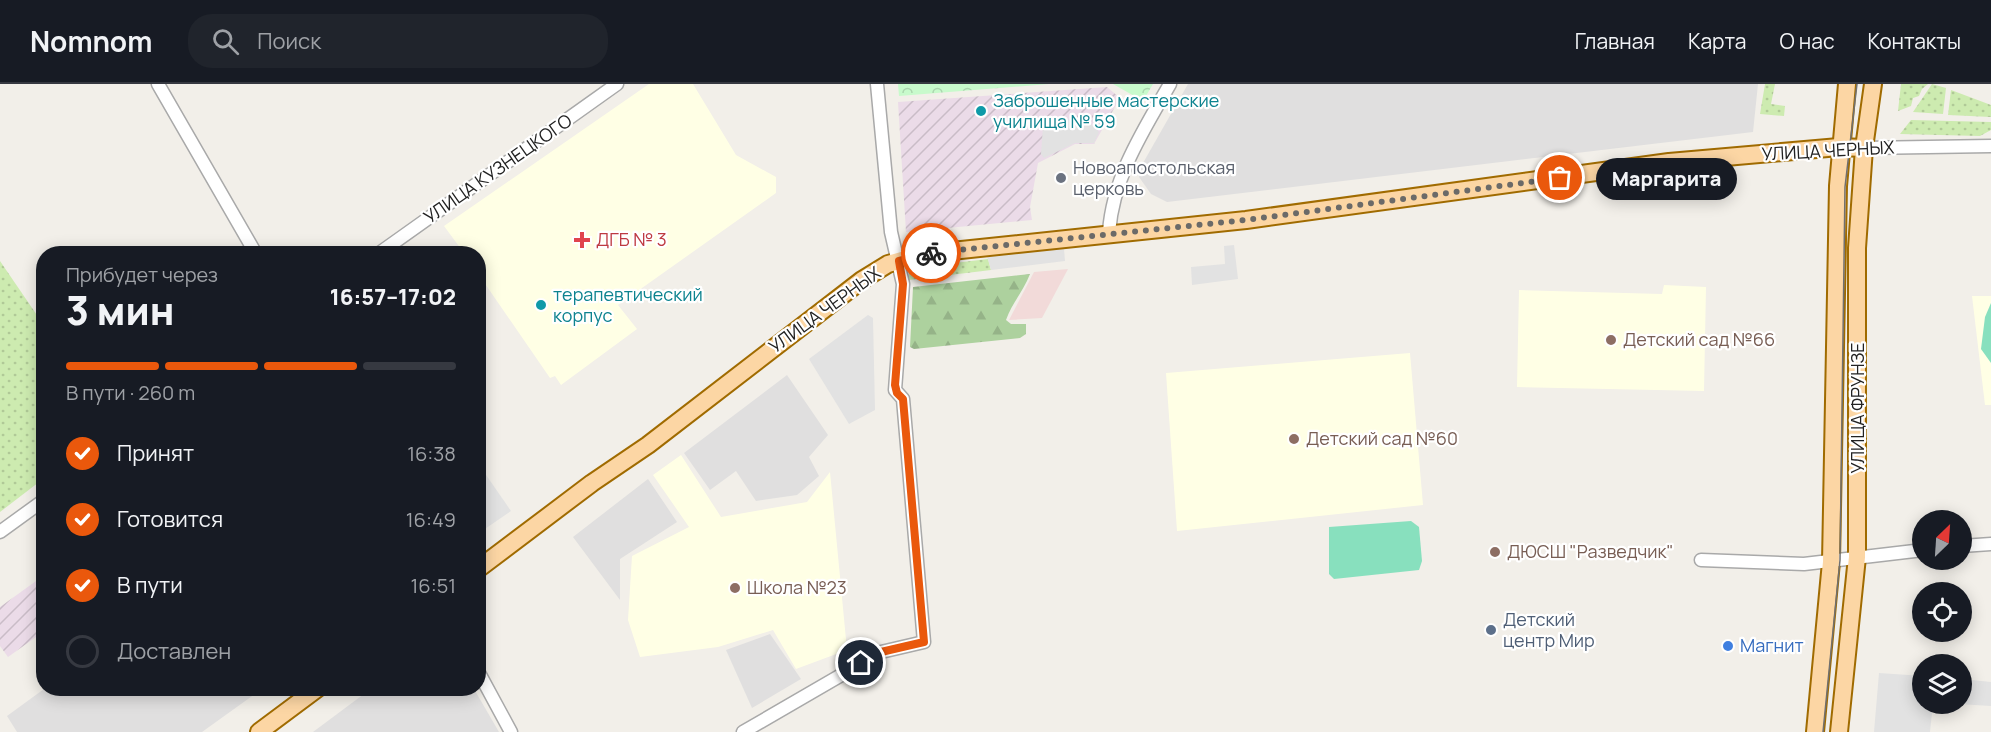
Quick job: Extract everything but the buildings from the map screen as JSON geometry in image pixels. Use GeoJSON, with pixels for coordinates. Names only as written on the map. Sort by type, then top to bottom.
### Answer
{"type":"FeatureCollection","features":[{"type":"Feature","properties":{"kind":"main road","name":"УЛИЦА ФРУНЗЕ"},"geometry":{"type":"LineString","coordinates":[[1815,732],[1831,562],[1839,147],[1847,84]]}},
{"type":"Feature","properties":{"kind":"main road","name":"УЛИЦА ФРУНЗЕ"},"geometry":{"type":"LineString","coordinates":[[1839,732],[1857,556],[1857,248],[1864,148],[1873,84]]}},
{"type":"Feature","properties":{"kind":"main road","name":"УЛИЦА ЧЕРНЫХ"},"geometry":{"type":"LineString","coordinates":[[486,563],[592,483],[648,445],[862,280],[899,261],[922,254],[1109,232],[1246,220],[1669,162],[1839,147],[1864,148]]}},
{"type":"Feature","properties":{"kind":"main road"},"geometry":{"type":"LineString","coordinates":[[259,732],[307,696]]}},
{"type":"Feature","properties":{"kind":"street"},"geometry":{"type":"LineString","coordinates":[[158,84],[251,246]]}},
{"type":"Feature","properties":{"kind":"street","name":"УЛИЦА КУЗНЕЦКОГО"},"geometry":{"type":"LineString","coordinates":[[389,246],[617,84]]}},
{"type":"Feature","properties":{"kind":"street"},"geometry":{"type":"LineString","coordinates":[[743,732],[881,652],[924,642],[903,399],[896,390],[903,284],[891,232],[877,84]]}},
{"type":"Feature","properties":{"kind":"street"},"geometry":{"type":"LineString","coordinates":[[1109,232],[1112,204],[1130,154],[1170,84]]}},
{"type":"Feature","properties":{"kind":"street","name":"УЛИЦА ЧЕРНЫХ"},"geometry":{"type":"LineString","coordinates":[[1864,148],[1991,146]]}},
{"type":"Feature","properties":{"kind":"street"},"geometry":{"type":"LineString","coordinates":[[0,532],[36,506]]}},
{"type":"Feature","properties":{"kind":"street"},"geometry":{"type":"LineString","coordinates":[[1972,545],[1991,544]]}},
{"type":"Feature","properties":{"kind":"street"},"geometry":{"type":"LineString","coordinates":[[1701,560],[1803,564],[1912,551]]}},
{"type":"Feature","properties":{"kind":"street"},"geometry":{"type":"LineString","coordinates":[[486,686],[511,732]]}},
{"type":"Feature","properties":{"kind":"shaded area","name":"ДГБ № 3"},"geometry":{"type":"Polygon","coordinates":[[[649,84],[693,84],[736,155],[776,177],[776,193],[618,305],[637,329],[561,385],[555,376],[550,378],[486,285],[486,246],[459,246],[444,226],[649,84]]]}},
{"type":"Feature","properties":{"kind":"shaded area"},"geometry":{"type":"Polygon","coordinates":[[[1188,84],[1758,84],[1753,132],[1167,202],[1151,194],[1139,177],[1143,163],[1188,84]]]}},
{"type":"Feature","properties":{"kind":"shaded area"},"geometry":{"type":"Polygon","coordinates":[[[1107,87],[1120,98],[1094,144],[1075,144],[1038,163],[1030,207],[1032,220],[906,232],[898,102],[1107,87]]]}},
{"type":"Feature","properties":{"kind":"shaded area"},"geometry":{"type":"Polygon","coordinates":[[[1079,119],[1091,124],[1099,132],[1094,143],[1075,143],[1044,158],[1041,154],[1043,126],[1049,121],[1079,119]]]}},
{"type":"Feature","properties":{"kind":"shaded area"},"geometry":{"type":"Polygon","coordinates":[[[1234,245],[1238,279],[1192,285],[1191,267],[1225,264],[1224,246],[1234,245]]]}},
{"type":"Feature","properties":{"kind":"shaded area"},"geometry":{"type":"Polygon","coordinates":[[[1064,249],[1065,261],[991,270],[987,256],[1064,249]]]}},
{"type":"Feature","properties":{"kind":"shaded area"},"geometry":{"type":"Polygon","coordinates":[[[1068,269],[1042,318],[1009,320],[1034,272],[1068,269]]]}},
{"type":"Feature","properties":{"kind":"shaded area","name":"Детский сад №66"},"geometry":{"type":"Polygon","coordinates":[[[1664,285],[1706,287],[1704,391],[1517,387],[1519,290],[1662,294],[1664,285]]]}},
{"type":"Feature","properties":{"kind":"shaded area"},"geometry":{"type":"Polygon","coordinates":[[[1972,296],[1991,296],[1991,405],[1985,405],[1972,296]]]}},
{"type":"Feature","properties":{"kind":"shaded area"},"geometry":{"type":"Polygon","coordinates":[[[868,315],[873,318],[875,410],[849,424],[809,359],[868,315]]]}},
{"type":"Feature","properties":{"kind":"shaded area","name":"Детский сад №60"},"geometry":{"type":"Polygon","coordinates":[[[1410,353],[1423,505],[1177,531],[1166,373],[1410,353]]]}},
{"type":"Feature","properties":{"kind":"shaded area"},"geometry":{"type":"Polygon","coordinates":[[[787,375],[828,435],[809,457],[819,476],[797,495],[756,501],[736,471],[710,490],[684,453],[787,375]]]}},
{"type":"Feature","properties":{"kind":"shaded area","name":"Школа №23"},"geometry":{"type":"Polygon","coordinates":[[[681,455],[721,517],[807,502],[830,472],[847,650],[796,669],[773,630],[718,647],[640,657],[628,620],[632,556],[689,527],[653,475],[681,455]]]}},
{"type":"Feature","properties":{"kind":"shaded area"},"geometry":{"type":"Polygon","coordinates":[[[486,475],[511,511],[486,528],[486,475]]]}},
{"type":"Feature","properties":{"kind":"shaded area"},"geometry":{"type":"Polygon","coordinates":[[[648,479],[677,522],[620,559],[620,600],[573,537],[648,479]]]}},
{"type":"Feature","properties":{"kind":"shaded area"},"geometry":{"type":"Polygon","coordinates":[[[36,581],[36,637],[8,657],[0,646],[0,607],[36,581]]]}},
{"type":"Feature","properties":{"kind":"shaded area"},"geometry":{"type":"Polygon","coordinates":[[[770,634],[801,679],[752,708],[726,650],[770,634]]]}},
{"type":"Feature","properties":{"kind":"shaded area"},"geometry":{"type":"Polygon","coordinates":[[[1879,673],[1912,675],[1912,714],[1932,714],[1930,732],[1874,732],[1879,673]]]}},
{"type":"Feature","properties":{"kind":"shaded area"},"geometry":{"type":"Polygon","coordinates":[[[1972,680],[1991,682],[1991,706],[1972,705],[1972,680]]]}},
{"type":"Feature","properties":{"kind":"shaded area"},"geometry":{"type":"Polygon","coordinates":[[[36,695],[252,696],[202,732],[17,732],[7,716],[36,695]]]}},
{"type":"Feature","properties":{"kind":"shaded area"},"geometry":{"type":"Polygon","coordinates":[[[361,696],[478,696],[499,732],[313,732],[361,696]]]}},
{"type":"Feature","properties":{"kind":"green space"},"geometry":{"type":"Polygon","coordinates":[[[898,84],[1049,84],[899,96],[898,84]]]}},
{"type":"Feature","properties":{"kind":"green space"},"geometry":{"type":"Polygon","coordinates":[[[1113,84],[1153,84],[1143,101],[1113,84]]]}},
{"type":"Feature","properties":{"kind":"green space"},"geometry":{"type":"Polygon","coordinates":[[[1765,84],[1775,84],[1771,104],[1785,106],[1784,116],[1760,114],[1765,84]]]}},
{"type":"Feature","properties":{"kind":"green space"},"geometry":{"type":"Polygon","coordinates":[[[1901,84],[1928,84],[1919,96],[1913,98],[1911,106],[1898,111],[1901,84]]]}},
{"type":"Feature","properties":{"kind":"green space"},"geometry":{"type":"Polygon","coordinates":[[[1932,84],[1946,88],[1943,114],[1913,112],[1932,84]]]}},
{"type":"Feature","properties":{"kind":"green space"},"geometry":{"type":"Polygon","coordinates":[[[1951,90],[1991,105],[1991,117],[1948,115],[1951,90]]]}},
{"type":"Feature","properties":{"kind":"green space"},"geometry":{"type":"Polygon","coordinates":[[[1911,120],[1991,122],[1991,130],[1980,136],[1900,134],[1911,120]]]}},
{"type":"Feature","properties":{"kind":"green space"},"geometry":{"type":"Polygon","coordinates":[[[988,259],[991,270],[909,280],[909,273],[921,267],[988,259]]]}},
{"type":"Feature","properties":{"kind":"green space"},"geometry":{"type":"Polygon","coordinates":[[[0,261],[36,314],[36,484],[0,512],[0,261]]]}},
{"type":"Feature","properties":{"kind":"green space"},"geometry":{"type":"Polygon","coordinates":[[[1030,274],[1006,320],[1011,324],[1026,324],[1026,334],[1020,338],[914,349],[910,347],[913,287],[1030,274]]]}},
{"type":"Feature","properties":{"kind":"green space"},"geometry":{"type":"Polygon","coordinates":[[[1991,303],[1991,363],[1981,349],[1985,317],[1991,303]]]}},
{"type":"Feature","properties":{"kind":"green space"},"geometry":{"type":"Polygon","coordinates":[[[1411,521],[1419,527],[1422,561],[1419,570],[1334,579],[1329,574],[1329,527],[1411,521]]]}},
{"type":"Feature","properties":{"kind":"tram line"},"geometry":{"type":"LineString","coordinates":[[1823,732],[1840,560],[1845,187],[1857,84]]}},
{"type":"Feature","properties":{"kind":"way so far"},"geometry":{"type":"LineString","coordinates":[[931,253],[1109,232],[1246,220],[1560,178]]}},
{"type":"Feature","properties":{"kind":"place","name":"Заброшенные мастерские училища № 59"},"geometry":{"type":"Point","coordinates":[981,111]}},
{"type":"Feature","properties":{"kind":"place","name":"Новоапостольская церковь"},"geometry":{"type":"Point","coordinates":[1061,178]}},
{"type":"Feature","properties":{"kind":"place","name":"Маргарита"},"geometry":{"type":"Point","coordinates":[1560,178]}},
{"type":"Feature","properties":{"kind":"place","name":"ДГБ № 3"},"geometry":{"type":"Point","coordinates":[582,240]}},
{"type":"Feature","properties":{"kind":"place","name":"терапевтический корпус"},"geometry":{"type":"Point","coordinates":[541,305]}},
{"type":"Feature","properties":{"kind":"place","name":"Детский сад №66"},"geometry":{"type":"Point","coordinates":[1611,340]}},
{"type":"Feature","properties":{"kind":"place","name":"Детский сад №60"},"geometry":{"type":"Point","coordinates":[1294,439]}},
{"type":"Feature","properties":{"kind":"place","name":"ДЮСШ \"Разведчик\""},"geometry":{"type":"Point","coordinates":[1495,552]}},
{"type":"Feature","properties":{"kind":"place","name":"Школа №23"},"geometry":{"type":"Point","coordinates":[735,588]}},
{"type":"Feature","properties":{"kind":"place","name":"Детский центр Мир"},"geometry":{"type":"Point","coordinates":[1491,630]}},
{"type":"Feature","properties":{"kind":"place","name":"Магнит"},"geometry":{"type":"Point","coordinates":[1728,646]}},
{"type":"Feature","properties":{"kind":"route"},"geometry":{"type":"LineString","coordinates":[[861,663],[881,652],[924,642],[903,399],[897,393],[895,385],[903,284],[899,261],[931,253]]}}]}
